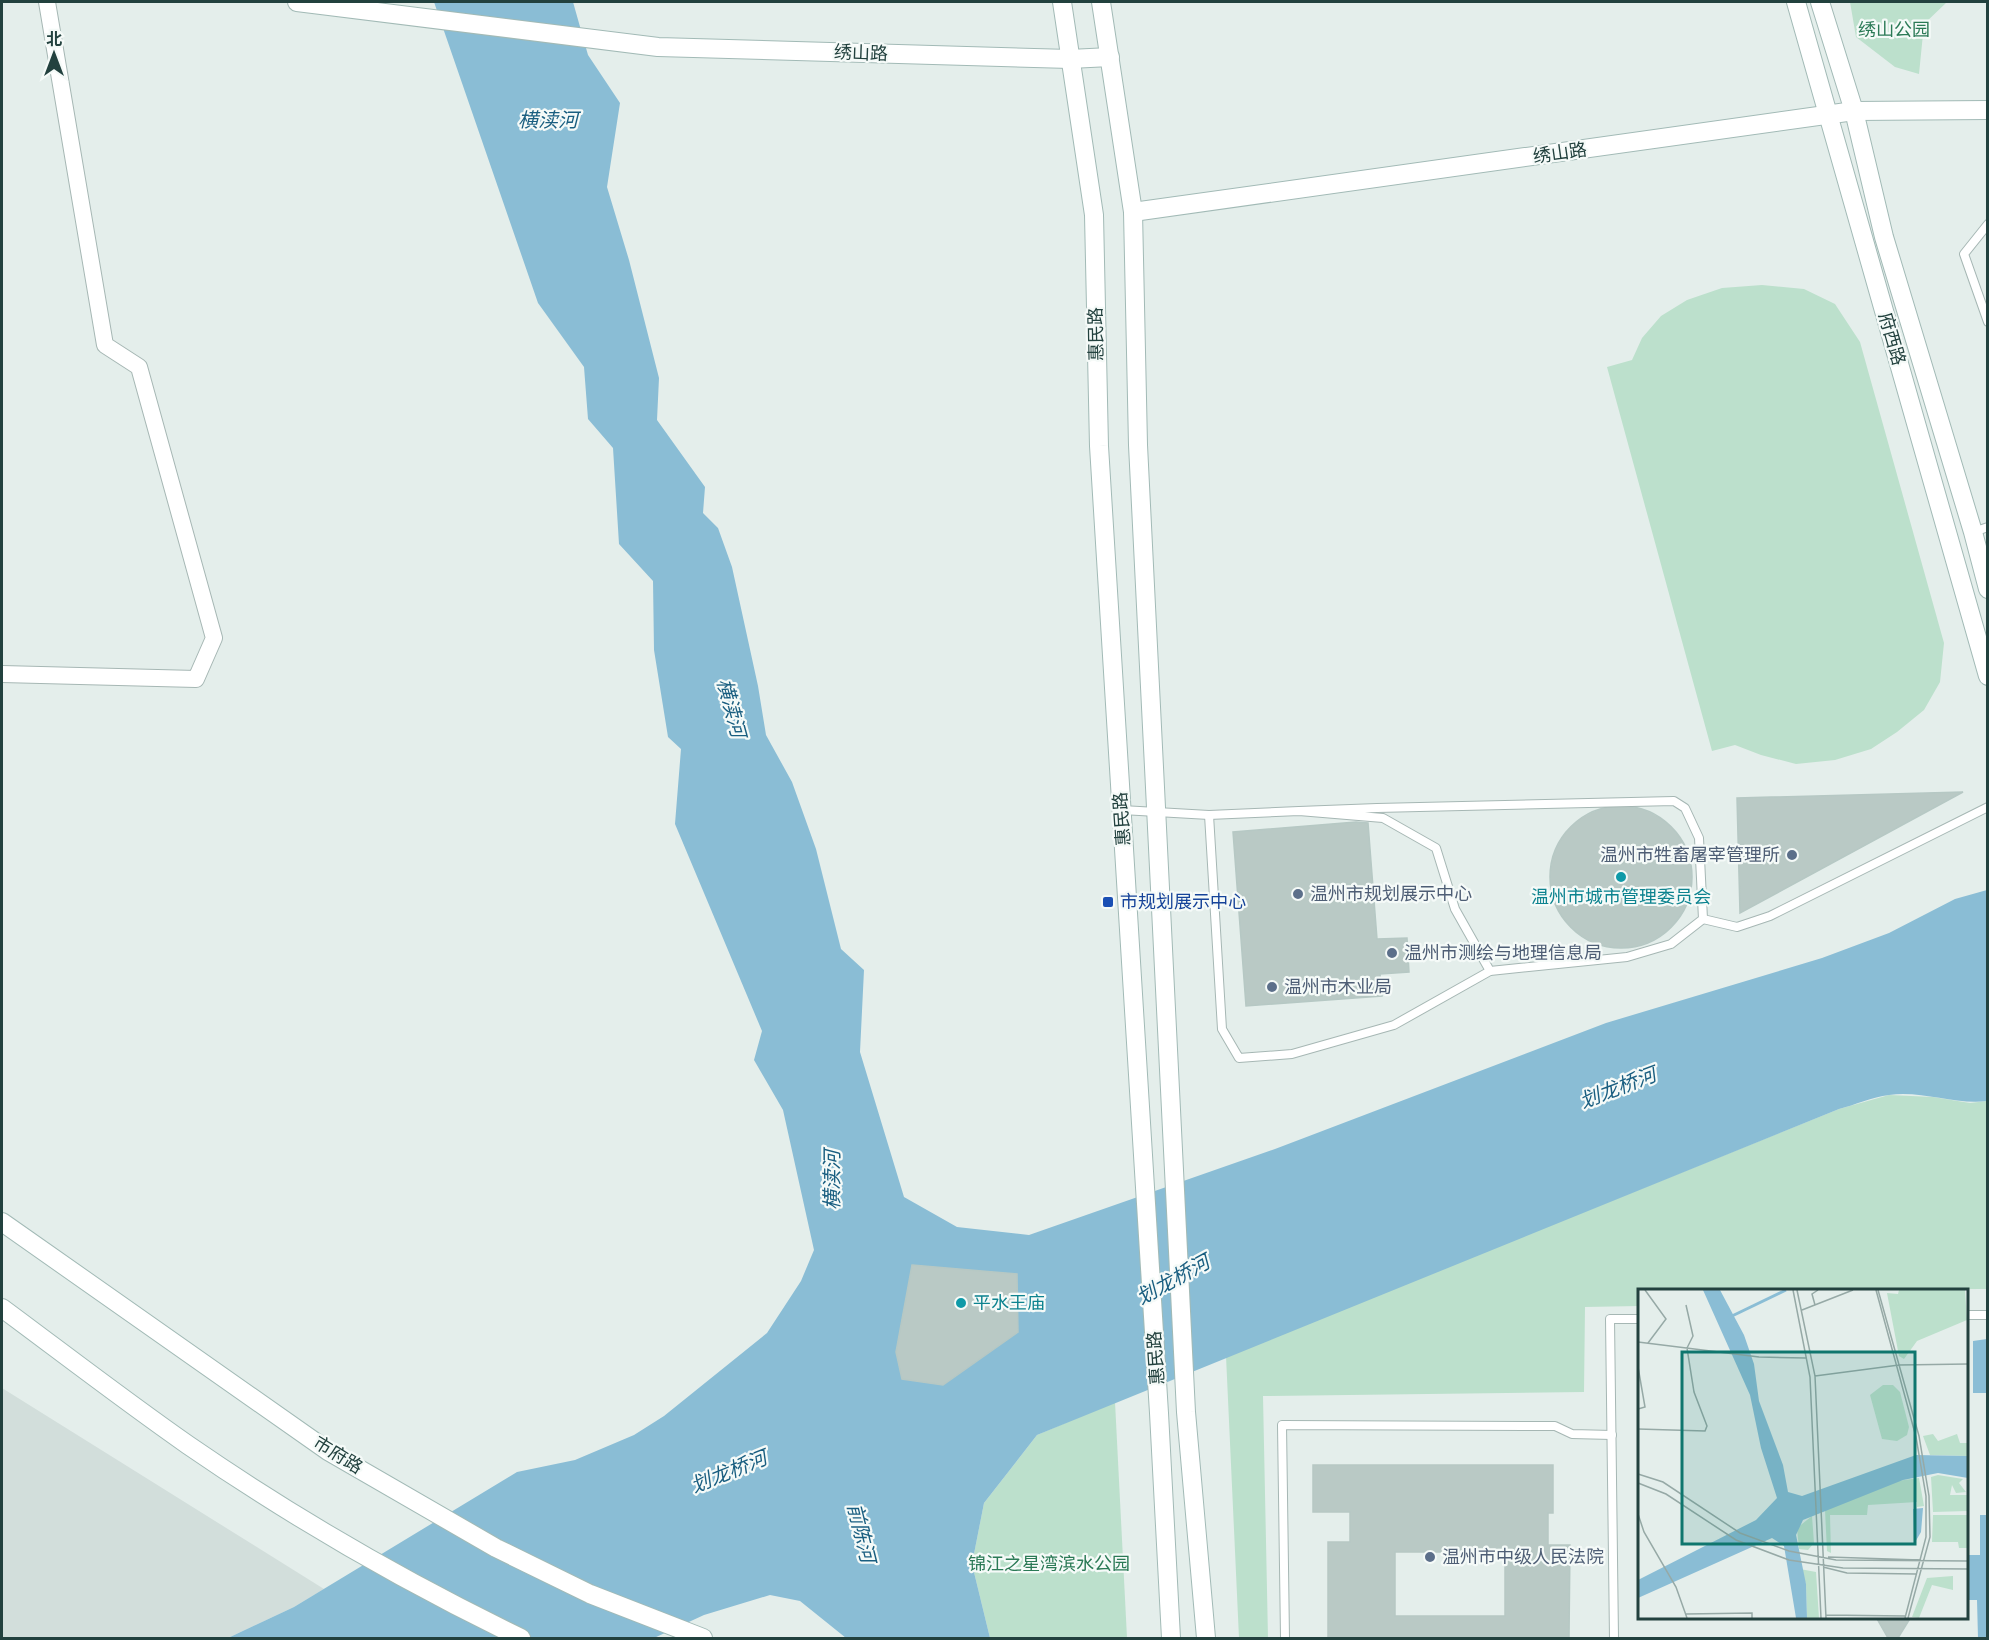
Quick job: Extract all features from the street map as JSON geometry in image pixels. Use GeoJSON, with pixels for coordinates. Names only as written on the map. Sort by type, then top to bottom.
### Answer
{"type":"FeatureCollection","features":[{"type":"Feature","properties":{"kind":"main road","name":"绣山路"},"geometry":{"type":"LineString","coordinates":[[297,2],[670,48],[1070,59],[1110,57]]}},
{"type":"Feature","properties":{"kind":"main road","name":"惠民路"},"geometry":{"type":"LineString","coordinates":[[1062,2],[1094,214],[1099,446],[1171,1638]]}},
{"type":"Feature","properties":{"kind":"main road","name":"惠民路"},"geometry":{"type":"LineString","coordinates":[[1101,2],[1133,212],[1138,445],[1186,1412],[1206,1638]]}},
{"type":"Feature","properties":{"kind":"main road","name":"府西路"},"geometry":{"type":"LineString","coordinates":[[1796,2],[1988,676]]}},
{"type":"Feature","properties":{"kind":"main road","name":"府西路"},"geometry":{"type":"LineString","coordinates":[[1820,2],[1854,111],[1884,237],[1980,530],[1988,589]]}},
{"type":"Feature","properties":{"kind":"main road","name":"绣山路"},"geometry":{"type":"LineString","coordinates":[[1133,212],[1854,111],[1988,110]]}},
{"type":"Feature","properties":{"kind":"main road","name":"市府路"},"geometry":{"type":"LineString","coordinates":[[2,1222],[328,1451],[496,1548],[590,1594],[703,1638]]}},
{"type":"Feature","properties":{"kind":"main road"},"geometry":{"type":"LineString","coordinates":[[2,1308],[187,1444],[285,1508],[376,1563],[521,1638]]}},
{"type":"Feature","properties":{"kind":"street"},"geometry":{"type":"LineString","coordinates":[[2,674],[196,679],[214,638],[139,367],[105,345],[47,2]]}},
{"type":"Feature","properties":{"kind":"lane"},"geometry":{"type":"LineString","coordinates":[[1988,224],[1964,254],[1988,322]]}},
{"type":"Feature","properties":{"kind":"lane"},"geometry":{"type":"LineString","coordinates":[[1121,810],[1209,815],[1377,808],[1674,801],[1685,808],[1699,837],[1703,919]]}},
{"type":"Feature","properties":{"kind":"lane"},"geometry":{"type":"LineString","coordinates":[[1703,919],[1737,927],[1770,916],[1988,807]]}},
{"type":"Feature","properties":{"kind":"lane"},"geometry":{"type":"LineString","coordinates":[[1299,811],[1383,818],[1437,848],[1455,909],[1490,970]]}},
{"type":"Feature","properties":{"kind":"lane"},"geometry":{"type":"LineString","coordinates":[[1209,815],[1222,1029],[1239,1058],[1292,1054],[1394,1024],[1490,970],[1627,957],[1671,944],[1703,919]]}},
{"type":"Feature","properties":{"kind":"lane"},"geometry":{"type":"LineString","coordinates":[[1968,1315],[1988,1315]]}},
{"type":"Feature","properties":{"kind":"lane"},"geometry":{"type":"LineString","coordinates":[[1614,1638],[1610,1319],[1638,1319]]}},
{"type":"Feature","properties":{"kind":"lane"},"geometry":{"type":"LineString","coordinates":[[1285,1638],[1282,1425],[1555,1426],[1572,1434],[1612,1435]]}},
{"type":"Feature","properties":{"kind":"shaded area"},"geometry":{"type":"Polygon","coordinates":[[[2,1388],[324,1589],[294,1607],[228,1638],[2,1638],[2,1388]]]}},
{"type":"Feature","properties":{"kind":"green space","name":"绣山公园"},"geometry":{"type":"Polygon","coordinates":[[[1850,2],[1947,2],[1924,24],[1919,74],[1895,67],[1856,37],[1850,2]]]}},
{"type":"Feature","properties":{"kind":"green space"},"geometry":{"type":"Polygon","coordinates":[[[1762,285],[1804,289],[1835,304],[1860,342],[1944,643],[1940,682],[1924,710],[1871,749],[1835,760],[1796,764],[1761,755],[1735,745],[1712,751],[1607,367],[1632,360],[1642,338],[1661,316],[1687,300],[1722,288],[1762,285]]]}},
{"type":"Feature","properties":{"kind":"green space"},"geometry":{"type":"Polygon","coordinates":[[[1889,1095],[1933,1097],[1970,1103],[1987,1101],[1987,1289],[1638,1289],[1638,1306],[1585,1307],[1584,1392],[1263,1396],[1268,1638],[1239,1638],[1226,1356],[1839,1109],[1889,1095]]]}},
{"type":"Feature","properties":{"kind":"green space","name":"锦江之星湾滨水公园"},"geometry":{"type":"Polygon","coordinates":[[[1115,1402],[1127,1638],[990,1638],[972,1564],[984,1503],[1037,1435],[1115,1402]]]}},
{"type":"Feature","properties":{"kind":"water"},"geometry":{"type":"Polygon","coordinates":[[[434,2],[573,2],[588,55],[620,103],[607,187],[629,260],[659,378],[657,420],[705,487],[703,513],[718,528],[732,567],[758,686],[766,735],[792,782],[816,849],[841,949],[864,970],[860,1052],[904,1197],[957,1227],[1029,1235],[1275,1149],[1606,1023],[1822,958],[1889,933],[1955,899],[1987,890],[1987,1101],[1975,1102],[1901,1094],[1876,1097],[1839,1109],[1037,1435],[984,1503],[972,1564],[990,1638],[846,1638],[800,1601],[770,1595],[704,1615],[654,1638],[228,1638],[294,1607],[517,1472],[575,1460],[634,1435],[664,1416],[767,1333],[801,1281],[814,1250],[783,1110],[754,1060],[762,1031],[675,824],[681,749],[668,737],[654,650],[653,581],[619,544],[613,448],[588,419],[584,367],[538,303],[434,2]],[[912,1265],[896,1352],[902,1379],[943,1385],[1018,1332],[1016,1274],[912,1265]]]}},
{"type":"Feature","properties":{"kind":"water"},"geometry":{"type":"Polygon","coordinates":[[[1987,1339],[1987,1393],[1973,1393],[1973,1341],[1987,1339]]]}},
{"type":"Feature","properties":{"kind":"water"},"geometry":{"type":"Polygon","coordinates":[[[1980,1515],[1987,1515],[1987,1638],[1978,1638],[1977,1600],[1968,1600],[1968,1555],[1980,1555],[1980,1515]]]}},
{"type":"Feature","properties":{"kind":"building","name":"温州市牲畜屠宰管理所"},"geometry":{"type":"Polygon","coordinates":[[[1963,792],[1740,913],[1737,798],[1963,792]]]}},
{"type":"Feature","properties":{"kind":"building","name":"温州市城市管理委员会"},"geometry":{"type":"Polygon","coordinates":[[[1621,806],[1648,811],[1671,827],[1687,850],[1692,877],[1687,904],[1671,927],[1648,943],[1621,948],[1594,943],[1571,927],[1555,904],[1550,877],[1555,850],[1571,827],[1594,811],[1621,806]]]}},
{"type":"Feature","properties":{"kind":"building"},"geometry":{"type":"Polygon","coordinates":[[[1368,823],[1377,939],[1407,938],[1409,972],[1380,974],[1382,996],[1246,1006],[1233,832],[1368,823]]]}},
{"type":"Feature","properties":{"kind":"building","name":"平水王庙"},"geometry":{"type":"Polygon","coordinates":[[[912,1265],[1017,1274],[1018,1332],[943,1385],[902,1379],[896,1352],[912,1265]]]}},
{"type":"Feature","properties":{"kind":"building"},"geometry":{"type":"Polygon","coordinates":[[[1313,1465],[1553,1465],[1553,1513],[1548,1513],[1548,1545],[1570,1545],[1569,1638],[1328,1638],[1328,1542],[1350,1542],[1350,1512],[1313,1512],[1313,1465]],[[1395,1552],[1395,1616],[1505,1616],[1505,1552],[1395,1552]]]}},
{"type":"Feature","properties":{"kind":"building"},"geometry":{"type":"Polygon","coordinates":[[[1877,1619],[1910,1619],[1898,1638],[1888,1638],[1877,1619]]]}},
{"type":"Feature","properties":{"kind":"place","name":"温州市牲畜屠宰管理所"},"geometry":{"type":"Point","coordinates":[1792,855]}},
{"type":"Feature","properties":{"kind":"place","name":"温州市城市管理委员会"},"geometry":{"type":"Point","coordinates":[1621,877]}},
{"type":"Feature","properties":{"kind":"place","name":"温州市规划展示中心"},"geometry":{"type":"Point","coordinates":[1298,894]}},
{"type":"Feature","properties":{"kind":"place","name":"市规划展示中心"},"geometry":{"type":"Point","coordinates":[1108,902]}},
{"type":"Feature","properties":{"kind":"place","name":"温州市测绘与地理信息局"},"geometry":{"type":"Point","coordinates":[1392,953]}},
{"type":"Feature","properties":{"kind":"place","name":"温州市木业局"},"geometry":{"type":"Point","coordinates":[1272,987]}},
{"type":"Feature","properties":{"kind":"place","name":"平水王庙"},"geometry":{"type":"Point","coordinates":[961,1303]}},
{"type":"Feature","properties":{"kind":"place","name":"温州市中级人民法院"},"geometry":{"type":"Point","coordinates":[1430,1557]}},
{"type":"Feature","properties":{"kind":"water label","name":"横渎河"},"geometry":{"type":"Point","coordinates":[548,120]}},
{"type":"Feature","properties":{"kind":"water label","name":"横渎河"},"geometry":{"type":"Point","coordinates":[731,708]}},
{"type":"Feature","properties":{"kind":"water label","name":"划龙桥河"},"geometry":{"type":"Point","coordinates":[1618,1088]}},
{"type":"Feature","properties":{"kind":"water label","name":"横渎河"},"geometry":{"type":"Point","coordinates":[832,1180]}},
{"type":"Feature","properties":{"kind":"water label","name":"划龙桥河"},"geometry":{"type":"Point","coordinates":[1173,1280]}},
{"type":"Feature","properties":{"kind":"water label","name":"划龙桥河"},"geometry":{"type":"Point","coordinates":[729,1472]}},
{"type":"Feature","properties":{"kind":"water label","name":"前陈河"},"geometry":{"type":"Point","coordinates":[861,1533]}}]}
